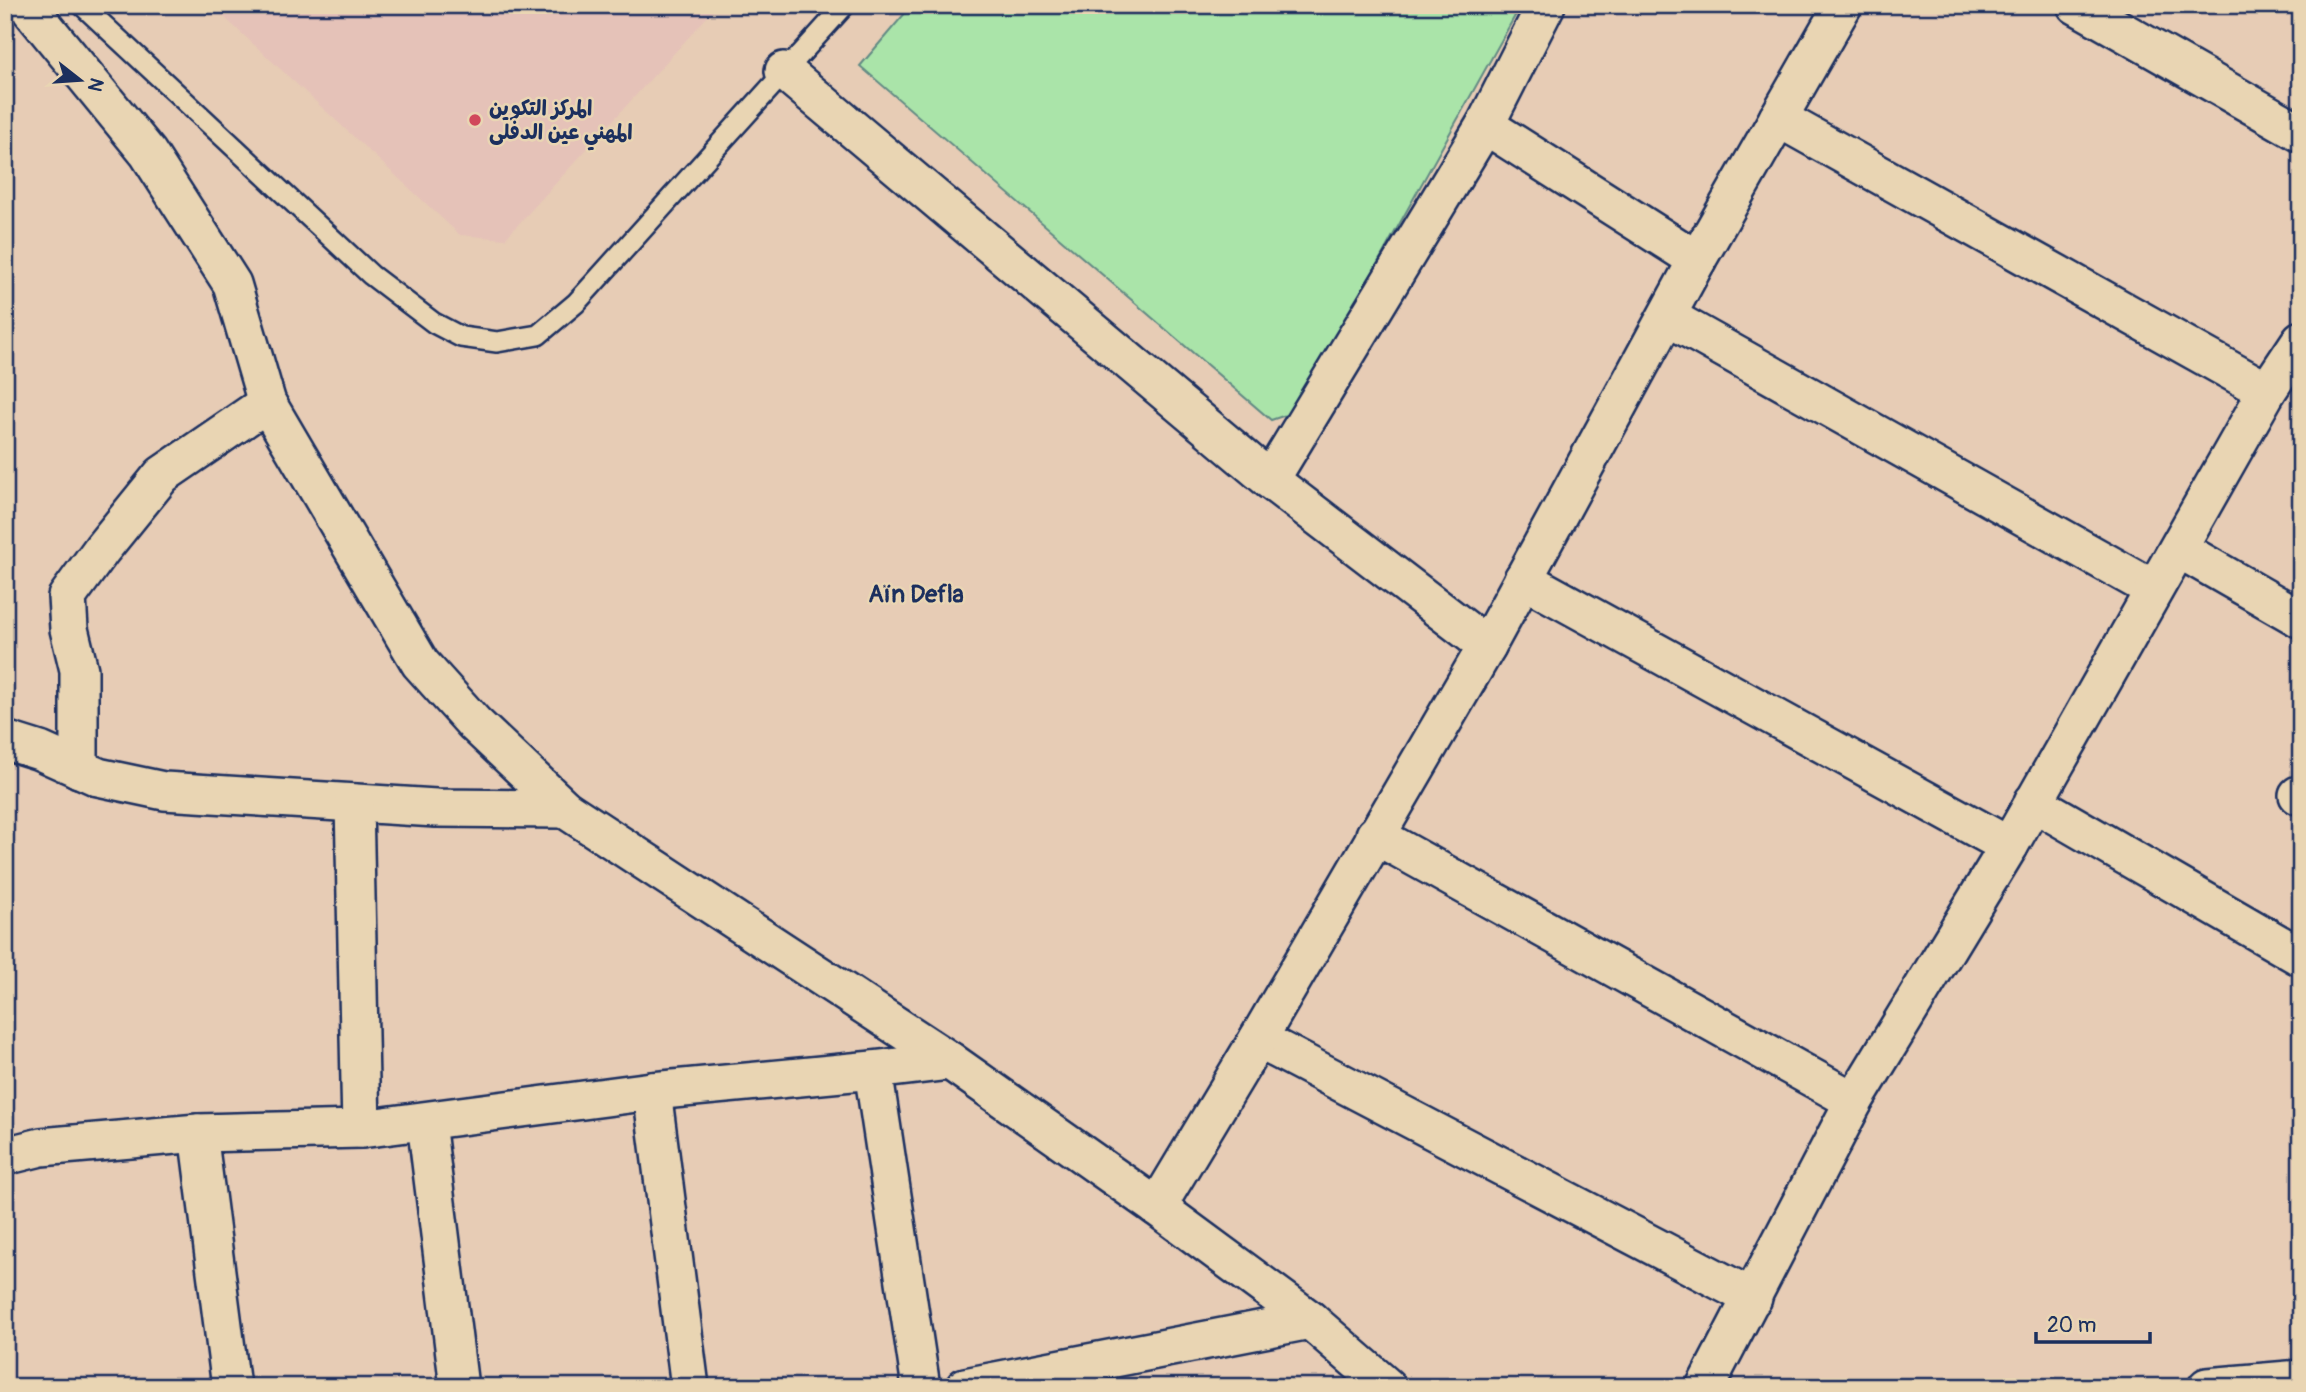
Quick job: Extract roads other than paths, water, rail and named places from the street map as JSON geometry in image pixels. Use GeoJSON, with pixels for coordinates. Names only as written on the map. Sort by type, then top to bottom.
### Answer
{"type":"FeatureCollection","features":[{"type":"Feature","properties":{"kind":"street"},"geometry":{"type":"LineString","coordinates":[[27,5],[148,153],[232,284],[267,402],[421,663],[474,723],[565,809],[950,1060],[1310,1320],[1387,1387]]}},
{"type":"Feature","properties":{"kind":"street"},"geometry":{"type":"LineString","coordinates":[[1270,480],[1485,125],[1546,5]]}},
{"type":"Feature","properties":{"kind":"street"},"geometry":{"type":"LineString","coordinates":[[1157,1207],[1487,646],[1697,260],[1843,5]]}},
{"type":"Feature","properties":{"kind":"street"},"geometry":{"type":"LineString","coordinates":[[2076,5],[2301,133]]}},
{"type":"Feature","properties":{"kind":"street"},"geometry":{"type":"LineString","coordinates":[[784,71],[1270,480],[1487,646]]}},
{"type":"Feature","properties":{"kind":"street"},"geometry":{"type":"LineString","coordinates":[[1779,118],[2267,391]]}},
{"type":"Feature","properties":{"kind":"street"},"geometry":{"type":"LineString","coordinates":[[1485,125],[1697,260]]}},
{"type":"Feature","properties":{"kind":"street"},"geometry":{"type":"LineString","coordinates":[[1668,317],[2154,589]]}},
{"type":"Feature","properties":{"kind":"street"},"geometry":{"type":"LineString","coordinates":[[1705,1387],[1854,1101],[2009,846],[2267,391],[2301,340]]}},
{"type":"Feature","properties":{"kind":"street"},"geometry":{"type":"LineString","coordinates":[[79,769],[79,670],[69,629],[67,597],[162,475],[267,402]]}},
{"type":"Feature","properties":{"kind":"street"},"geometry":{"type":"LineString","coordinates":[[2179,549],[2301,619]]}},
{"type":"Feature","properties":{"kind":"street"},"geometry":{"type":"LineString","coordinates":[[1523,579],[2009,846]]}},
{"type":"Feature","properties":{"kind":"street"},"geometry":{"type":"LineString","coordinates":[[5,740],[40,751],[98,777],[164,791],[436,808],[565,809]]}},
{"type":"Feature","properties":{"kind":"street"},"geometry":{"type":"LineString","coordinates":[[2033,802],[2301,957]]}},
{"type":"Feature","properties":{"kind":"street"},"geometry":{"type":"LineString","coordinates":[[354,803],[361,1129]]}},
{"type":"Feature","properties":{"kind":"street"},"geometry":{"type":"LineString","coordinates":[[1376,835],[1854,1101]]}},
{"type":"Feature","properties":{"kind":"street"},"geometry":{"type":"LineString","coordinates":[[1258,1039],[1753,1298]]}},
{"type":"Feature","properties":{"kind":"street"},"geometry":{"type":"LineString","coordinates":[[5,1156],[41,1147],[198,1133],[361,1129],[652,1091],[950,1060]]}},
{"type":"Feature","properties":{"kind":"street"},"geometry":{"type":"LineString","coordinates":[[873,1070],[921,1387]]}},
{"type":"Feature","properties":{"kind":"street"},"geometry":{"type":"LineString","coordinates":[[652,1091],[690,1387]]}},
{"type":"Feature","properties":{"kind":"street"},"geometry":{"type":"LineString","coordinates":[[426,1122],[459,1387]]}},
{"type":"Feature","properties":{"kind":"street"},"geometry":{"type":"LineString","coordinates":[[198,1133],[231,1387]]}},
{"type":"Feature","properties":{"kind":"street"},"geometry":{"type":"LineString","coordinates":[[965,1387],[1310,1320]]}},
{"type":"Feature","properties":{"kind":"street"},"geometry":{"type":"LineString","coordinates":[[2207,1387],[2301,1379]]}},
{"type":"Feature","properties":{"kind":"lane"},"geometry":{"type":"LineString","coordinates":[[82,5],[371,275],[434,323],[461,337],[497,342],[538,335],[576,303],[845,5]]}},
{"type":"Feature","properties":{"kind":"place","name":"المركز التكوين المهني عين الدفلى"},"geometry":{"type":"Point","coordinates":[475,120]}},
{"type":"Feature","properties":{"kind":"district","name":"Aïn Defla"},"geometry":{"type":"Point","coordinates":[916,594]}}]}
